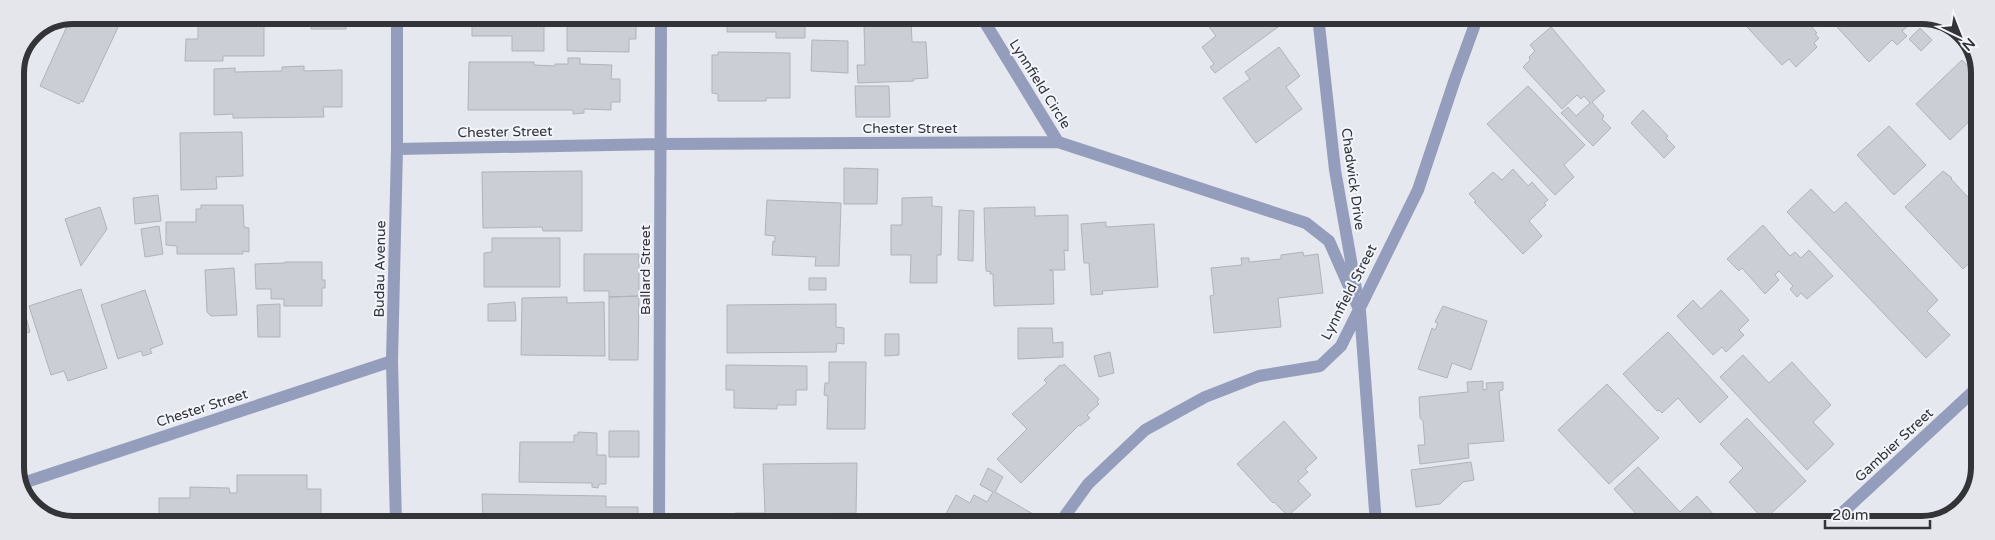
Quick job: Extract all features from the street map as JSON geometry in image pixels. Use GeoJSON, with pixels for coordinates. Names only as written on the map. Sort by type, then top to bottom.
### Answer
{"type":"FeatureCollection","features":[{"type":"Feature","properties":{"kind":"street","name":"Budau Avenue"},"geometry":{"type":"LineString","coordinates":[[396,516],[392,361],[397,149],[397,24]]}},
{"type":"Feature","properties":{"kind":"street","name":"Ballard Street"},"geometry":{"type":"LineString","coordinates":[[659,516],[661,24]]}},
{"type":"Feature","properties":{"kind":"street","name":"Lynnfield Circle"},"geometry":{"type":"LineString","coordinates":[[986,24],[1058,142]]}},
{"type":"Feature","properties":{"kind":"street","name":"Chadwick Drive"},"geometry":{"type":"LineString","coordinates":[[1319,24],[1335,170],[1360,309],[1375,516]]}},
{"type":"Feature","properties":{"kind":"street","name":"Lynnfield Street"},"geometry":{"type":"LineString","coordinates":[[1065,516],[1088,484],[1145,430],[1205,397],[1259,376],[1320,366],[1341,346],[1418,190],[1454,79],[1475,24]]}},
{"type":"Feature","properties":{"kind":"street","name":"Chester Street"},"geometry":{"type":"LineString","coordinates":[[397,149],[661,144],[1058,142],[1306,223],[1330,241],[1360,309]]}},
{"type":"Feature","properties":{"kind":"street","name":"Chester Street"},"geometry":{"type":"LineString","coordinates":[[26,482],[392,361]]}},
{"type":"Feature","properties":{"kind":"street","name":"Gambier Street"},"geometry":{"type":"LineString","coordinates":[[1839,516],[1971,393]]}},
{"type":"Feature","properties":{"kind":"building"},"geometry":{"type":"Polygon","coordinates":[[[120,24],[83,102],[81,101],[79,104],[40,86],[68,25],[120,24]]]}},
{"type":"Feature","properties":{"kind":"building"},"geometry":{"type":"Polygon","coordinates":[[[198,24],[264,24],[264,56],[223,56],[223,61],[185,61],[186,39],[198,39],[198,24]]]}},
{"type":"Feature","properties":{"kind":"building"},"geometry":{"type":"Polygon","coordinates":[[[311,24],[346,24],[346,29],[311,29],[311,24]]]}},
{"type":"Feature","properties":{"kind":"building"},"geometry":{"type":"Polygon","coordinates":[[[472,24],[544,25],[544,51],[512,51],[512,36],[472,36],[472,24]]]}},
{"type":"Feature","properties":{"kind":"building"},"geometry":{"type":"Polygon","coordinates":[[[567,24],[636,24],[636,39],[629,39],[629,52],[567,51],[567,24]]]}},
{"type":"Feature","properties":{"kind":"building"},"geometry":{"type":"Polygon","coordinates":[[[727,24],[805,24],[805,38],[776,38],[776,32],[727,32],[727,24]]]}},
{"type":"Feature","properties":{"kind":"building"},"geometry":{"type":"Polygon","coordinates":[[[864,24],[911,24],[912,42],[926,42],[928,78],[913,79],[914,81],[858,83],[857,65],[865,65],[864,24]]]}},
{"type":"Feature","properties":{"kind":"building"},"geometry":{"type":"Polygon","coordinates":[[[1207,24],[1276,24],[1278,27],[1215,73],[1210,67],[1214,64],[1202,47],[1216,36],[1207,24]]]}},
{"type":"Feature","properties":{"kind":"building"},"geometry":{"type":"Polygon","coordinates":[[[1744,24],[1809,24],[1819,38],[1814,43],[1817,47],[1796,67],[1789,59],[1782,65],[1744,24]]]}},
{"type":"Feature","properties":{"kind":"building"},"geometry":{"type":"Polygon","coordinates":[[[1834,24],[1908,24],[1902,31],[1907,36],[1897,45],[1892,40],[1869,62],[1834,24]]]}},
{"type":"Feature","properties":{"kind":"building"},"geometry":{"type":"Polygon","coordinates":[[[1551,27],[1605,91],[1592,102],[1604,116],[1602,119],[1611,128],[1593,146],[1561,113],[1568,107],[1576,116],[1590,103],[1584,96],[1581,99],[1577,95],[1562,109],[1523,67],[1535,51],[1530,45],[1551,27]]]}},
{"type":"Feature","properties":{"kind":"building"},"geometry":{"type":"Polygon","coordinates":[[[1920,28],[1932,40],[1921,51],[1909,39],[1920,28]]]}},
{"type":"Feature","properties":{"kind":"building"},"geometry":{"type":"Polygon","coordinates":[[[1953,35],[1957,38],[1966,51],[1952,37],[1953,35]]]}},
{"type":"Feature","properties":{"kind":"building"},"geometry":{"type":"Polygon","coordinates":[[[812,40],[848,41],[848,73],[811,71],[812,40]]]}},
{"type":"Feature","properties":{"kind":"building"},"geometry":{"type":"Polygon","coordinates":[[[1279,47],[1300,76],[1286,87],[1302,109],[1256,143],[1223,98],[1250,79],[1245,72],[1279,47]]]}},
{"type":"Feature","properties":{"kind":"building"},"geometry":{"type":"Polygon","coordinates":[[[718,52],[790,53],[790,98],[766,98],[766,101],[718,101],[718,94],[712,93],[712,55],[718,55],[718,52]]]}},
{"type":"Feature","properties":{"kind":"building"},"geometry":{"type":"Polygon","coordinates":[[[568,58],[580,58],[580,64],[612,65],[611,79],[620,79],[620,102],[611,102],[611,110],[584,109],[584,113],[573,114],[573,110],[468,110],[469,62],[534,62],[534,65],[555,66],[555,64],[568,64],[568,58]]]}},
{"type":"Feature","properties":{"kind":"building"},"geometry":{"type":"Polygon","coordinates":[[[1962,60],[1971,69],[1971,120],[1950,140],[1916,104],[1962,60]]]}},
{"type":"Feature","properties":{"kind":"building"},"geometry":{"type":"Polygon","coordinates":[[[304,66],[304,71],[342,70],[342,107],[323,107],[324,117],[233,118],[233,114],[214,115],[214,69],[235,68],[235,72],[282,71],[282,67],[304,66]]]}},
{"type":"Feature","properties":{"kind":"building"},"geometry":{"type":"Polygon","coordinates":[[[855,86],[889,86],[890,117],[856,117],[855,86]]]}},
{"type":"Feature","properties":{"kind":"building"},"geometry":{"type":"Polygon","coordinates":[[[1528,86],[1585,145],[1564,165],[1574,177],[1555,195],[1487,124],[1528,86]]]}},
{"type":"Feature","properties":{"kind":"building"},"geometry":{"type":"Polygon","coordinates":[[[1643,110],[1668,136],[1666,138],[1675,147],[1664,158],[1631,123],[1643,110]]]}},
{"type":"Feature","properties":{"kind":"building"},"geometry":{"type":"Polygon","coordinates":[[[1889,126],[1926,165],[1894,195],[1857,155],[1889,126]]]}},
{"type":"Feature","properties":{"kind":"building"},"geometry":{"type":"Polygon","coordinates":[[[242,132],[243,176],[216,177],[217,189],[181,190],[180,133],[242,132]]]}},
{"type":"Feature","properties":{"kind":"building"},"geometry":{"type":"Polygon","coordinates":[[[844,168],[878,169],[877,204],[844,204],[844,168]]]}},
{"type":"Feature","properties":{"kind":"building"},"geometry":{"type":"Polygon","coordinates":[[[1513,169],[1528,186],[1532,182],[1548,200],[1544,203],[1546,205],[1529,221],[1542,236],[1523,254],[1474,202],[1476,201],[1469,194],[1493,172],[1502,180],[1513,169]]]}},
{"type":"Feature","properties":{"kind":"building"},"geometry":{"type":"Polygon","coordinates":[[[582,171],[582,231],[543,231],[542,227],[483,228],[482,172],[582,171]]]}},
{"type":"Feature","properties":{"kind":"building"},"geometry":{"type":"Polygon","coordinates":[[[1943,171],[1952,178],[1971,200],[1971,262],[1963,269],[1905,207],[1943,171]]]}},
{"type":"Feature","properties":{"kind":"building"},"geometry":{"type":"Polygon","coordinates":[[[1811,189],[1834,213],[1846,202],[1938,300],[1927,311],[1950,335],[1926,358],[1787,212],[1811,189]]]}},
{"type":"Feature","properties":{"kind":"building"},"geometry":{"type":"Polygon","coordinates":[[[158,195],[161,221],[135,224],[133,198],[158,195]]]}},
{"type":"Feature","properties":{"kind":"building"},"geometry":{"type":"Polygon","coordinates":[[[932,197],[932,206],[942,207],[941,255],[937,255],[937,283],[910,283],[911,255],[891,255],[891,225],[902,225],[902,198],[932,197]]]}},
{"type":"Feature","properties":{"kind":"building"},"geometry":{"type":"Polygon","coordinates":[[[767,200],[841,203],[839,266],[815,266],[816,257],[772,255],[775,236],[765,235],[767,200]]]}},
{"type":"Feature","properties":{"kind":"building"},"geometry":{"type":"Polygon","coordinates":[[[201,205],[243,205],[244,227],[249,228],[249,252],[243,251],[243,254],[177,254],[177,246],[166,245],[166,222],[196,222],[196,209],[201,209],[201,205]]]}},
{"type":"Feature","properties":{"kind":"building"},"geometry":{"type":"Polygon","coordinates":[[[100,207],[107,229],[81,266],[65,219],[100,207]]]}},
{"type":"Feature","properties":{"kind":"building"},"geometry":{"type":"Polygon","coordinates":[[[1035,207],[1035,216],[1068,215],[1068,251],[1064,250],[1065,270],[1049,270],[1053,271],[1054,304],[994,306],[993,274],[986,271],[984,208],[1035,207]]]}},
{"type":"Feature","properties":{"kind":"building"},"geometry":{"type":"Polygon","coordinates":[[[959,210],[974,211],[973,261],[958,260],[959,210]]]}},
{"type":"Feature","properties":{"kind":"building"},"geometry":{"type":"Polygon","coordinates":[[[1106,222],[1106,227],[1154,224],[1158,287],[1102,291],[1103,294],[1091,295],[1089,263],[1084,263],[1081,224],[1106,222]]]}},
{"type":"Feature","properties":{"kind":"building"},"geometry":{"type":"Polygon","coordinates":[[[1763,225],[1790,256],[1795,252],[1801,258],[1809,250],[1833,276],[1807,299],[1801,293],[1797,297],[1790,289],[1793,286],[1779,271],[1775,275],[1779,280],[1765,294],[1742,268],[1739,271],[1727,259],[1763,225]]]}},
{"type":"Feature","properties":{"kind":"building"},"geometry":{"type":"Polygon","coordinates":[[[159,226],[163,254],[145,257],[141,229],[159,226]]]}},
{"type":"Feature","properties":{"kind":"building"},"geometry":{"type":"Polygon","coordinates":[[[492,238],[560,238],[560,287],[484,287],[484,253],[492,252],[492,238]]]}},
{"type":"Feature","properties":{"kind":"building"},"geometry":{"type":"Polygon","coordinates":[[[1303,252],[1304,256],[1318,254],[1323,293],[1278,298],[1281,327],[1214,333],[1210,296],[1214,295],[1211,268],[1242,265],[1241,258],[1249,258],[1249,262],[1281,259],[1281,255],[1303,252]]]}},
{"type":"Feature","properties":{"kind":"building"},"geometry":{"type":"Polygon","coordinates":[[[584,254],[639,254],[639,296],[609,297],[609,291],[584,291],[584,254]]]}},
{"type":"Feature","properties":{"kind":"building"},"geometry":{"type":"Polygon","coordinates":[[[322,262],[322,280],[325,280],[325,288],[322,288],[322,306],[284,306],[284,299],[271,299],[271,289],[256,289],[255,264],[322,262]]]}},
{"type":"Feature","properties":{"kind":"building"},"geometry":{"type":"Polygon","coordinates":[[[234,268],[237,315],[211,316],[207,312],[205,270],[234,268]]]}},
{"type":"Feature","properties":{"kind":"building"},"geometry":{"type":"Polygon","coordinates":[[[809,278],[826,278],[826,290],[809,290],[809,278]]]}},
{"type":"Feature","properties":{"kind":"building"},"geometry":{"type":"Polygon","coordinates":[[[81,289],[107,368],[68,381],[64,371],[51,375],[29,306],[81,289]]]}},
{"type":"Feature","properties":{"kind":"building"},"geometry":{"type":"Polygon","coordinates":[[[145,290],[163,344],[150,349],[152,353],[143,356],[141,351],[118,359],[101,305],[145,290]]]}},
{"type":"Feature","properties":{"kind":"building"},"geometry":{"type":"Polygon","coordinates":[[[1721,290],[1749,320],[1739,330],[1744,335],[1726,352],[1722,347],[1713,355],[1677,316],[1693,300],[1701,309],[1721,290]]]}},
{"type":"Feature","properties":{"kind":"building"},"geometry":{"type":"Polygon","coordinates":[[[639,296],[638,360],[609,360],[609,297],[639,296]]]}},
{"type":"Feature","properties":{"kind":"building"},"geometry":{"type":"Polygon","coordinates":[[[567,297],[567,303],[604,302],[605,356],[521,355],[522,298],[567,297]]]}},
{"type":"Feature","properties":{"kind":"building"},"geometry":{"type":"Polygon","coordinates":[[[515,302],[516,321],[488,321],[488,304],[515,302]]]}},
{"type":"Feature","properties":{"kind":"building"},"geometry":{"type":"Polygon","coordinates":[[[280,304],[280,337],[258,337],[257,305],[280,304]]]}},
{"type":"Feature","properties":{"kind":"building"},"geometry":{"type":"Polygon","coordinates":[[[836,304],[836,327],[844,328],[844,344],[837,343],[836,352],[727,353],[727,305],[836,304]]]}},
{"type":"Feature","properties":{"kind":"building"},"geometry":{"type":"Polygon","coordinates":[[[1443,306],[1487,321],[1471,370],[1452,363],[1447,378],[1418,369],[1432,328],[1435,330],[1438,323],[1435,322],[1443,306]]]}},
{"type":"Feature","properties":{"kind":"building"},"geometry":{"type":"Polygon","coordinates":[[[26,317],[30,332],[24,334],[24,318],[26,317]]]}},
{"type":"Feature","properties":{"kind":"building"},"geometry":{"type":"Polygon","coordinates":[[[1018,328],[1052,328],[1053,343],[1063,342],[1063,357],[1018,359],[1018,328]]]}},
{"type":"Feature","properties":{"kind":"building"},"geometry":{"type":"Polygon","coordinates":[[[1668,332],[1728,397],[1700,423],[1678,398],[1662,413],[1659,410],[1657,411],[1623,374],[1668,332]]]}},
{"type":"Feature","properties":{"kind":"building"},"geometry":{"type":"Polygon","coordinates":[[[885,334],[899,334],[899,355],[885,356],[885,334]]]}},
{"type":"Feature","properties":{"kind":"building"},"geometry":{"type":"Polygon","coordinates":[[[1110,352],[1114,373],[1099,377],[1094,356],[1110,352]]]}},
{"type":"Feature","properties":{"kind":"building"},"geometry":{"type":"Polygon","coordinates":[[[1743,355],[1769,383],[1792,362],[1831,405],[1813,422],[1834,444],[1807,470],[1720,377],[1743,355]]]}},
{"type":"Feature","properties":{"kind":"building"},"geometry":{"type":"Polygon","coordinates":[[[829,362],[866,362],[865,429],[827,429],[828,396],[824,395],[825,383],[829,383],[829,362]]]}},
{"type":"Feature","properties":{"kind":"building"},"geometry":{"type":"Polygon","coordinates":[[[1064,364],[1099,399],[1097,402],[1099,404],[1087,415],[1090,418],[1079,425],[1021,483],[997,459],[1027,429],[1012,414],[1047,383],[1044,380],[1060,365],[1064,364]]]}},
{"type":"Feature","properties":{"kind":"building"},"geometry":{"type":"Polygon","coordinates":[[[726,365],[807,366],[807,390],[796,390],[796,405],[777,405],[777,409],[734,408],[734,390],[726,390],[726,365]]]}},
{"type":"Feature","properties":{"kind":"building"},"geometry":{"type":"Polygon","coordinates":[[[1483,381],[1483,390],[1487,389],[1486,383],[1503,382],[1503,390],[1499,391],[1504,441],[1468,444],[1469,458],[1420,464],[1418,445],[1425,445],[1423,421],[1420,418],[1419,397],[1468,392],[1467,382],[1483,381]]]}},
{"type":"Feature","properties":{"kind":"building"},"geometry":{"type":"Polygon","coordinates":[[[1607,384],[1659,438],[1609,484],[1558,430],[1607,384]]]}},
{"type":"Feature","properties":{"kind":"building"},"geometry":{"type":"Polygon","coordinates":[[[1747,418],[1806,481],[1768,516],[1760,516],[1729,482],[1743,468],[1720,444],[1747,418]]]}},
{"type":"Feature","properties":{"kind":"building"},"geometry":{"type":"Polygon","coordinates":[[[1284,421],[1317,458],[1305,469],[1308,472],[1298,481],[1311,495],[1288,516],[1273,503],[1237,464],[1284,421]]]}},
{"type":"Feature","properties":{"kind":"building"},"geometry":{"type":"Polygon","coordinates":[[[609,431],[639,431],[639,457],[609,457],[609,431]]]}},
{"type":"Feature","properties":{"kind":"building"},"geometry":{"type":"Polygon","coordinates":[[[578,432],[597,433],[597,455],[606,455],[606,484],[599,484],[598,488],[592,487],[592,483],[519,482],[520,442],[574,442],[574,435],[578,435],[578,432]]]}},
{"type":"Feature","properties":{"kind":"building"},"geometry":{"type":"Polygon","coordinates":[[[1471,462],[1474,480],[1463,482],[1440,504],[1416,507],[1411,470],[1471,462]]]}},
{"type":"Feature","properties":{"kind":"building"},"geometry":{"type":"Polygon","coordinates":[[[857,463],[856,513],[803,514],[803,516],[735,516],[735,513],[765,513],[763,464],[857,463]]]}},
{"type":"Feature","properties":{"kind":"building"},"geometry":{"type":"Polygon","coordinates":[[[1638,467],[1680,512],[1697,496],[1715,516],[1638,516],[1614,489],[1638,467]]]}},
{"type":"Feature","properties":{"kind":"building"},"geometry":{"type":"Polygon","coordinates":[[[988,468],[1003,477],[995,492],[1033,514],[1032,516],[945,516],[956,495],[970,503],[974,495],[987,502],[993,492],[980,485],[988,468]]]}},
{"type":"Feature","properties":{"kind":"building"},"geometry":{"type":"Polygon","coordinates":[[[237,475],[307,475],[307,489],[321,489],[321,516],[159,516],[159,498],[190,498],[190,487],[229,488],[230,493],[237,493],[237,475]]]}},
{"type":"Feature","properties":{"kind":"building"},"geometry":{"type":"Polygon","coordinates":[[[482,494],[606,496],[606,507],[638,507],[638,516],[483,516],[482,494]]]}}]}
